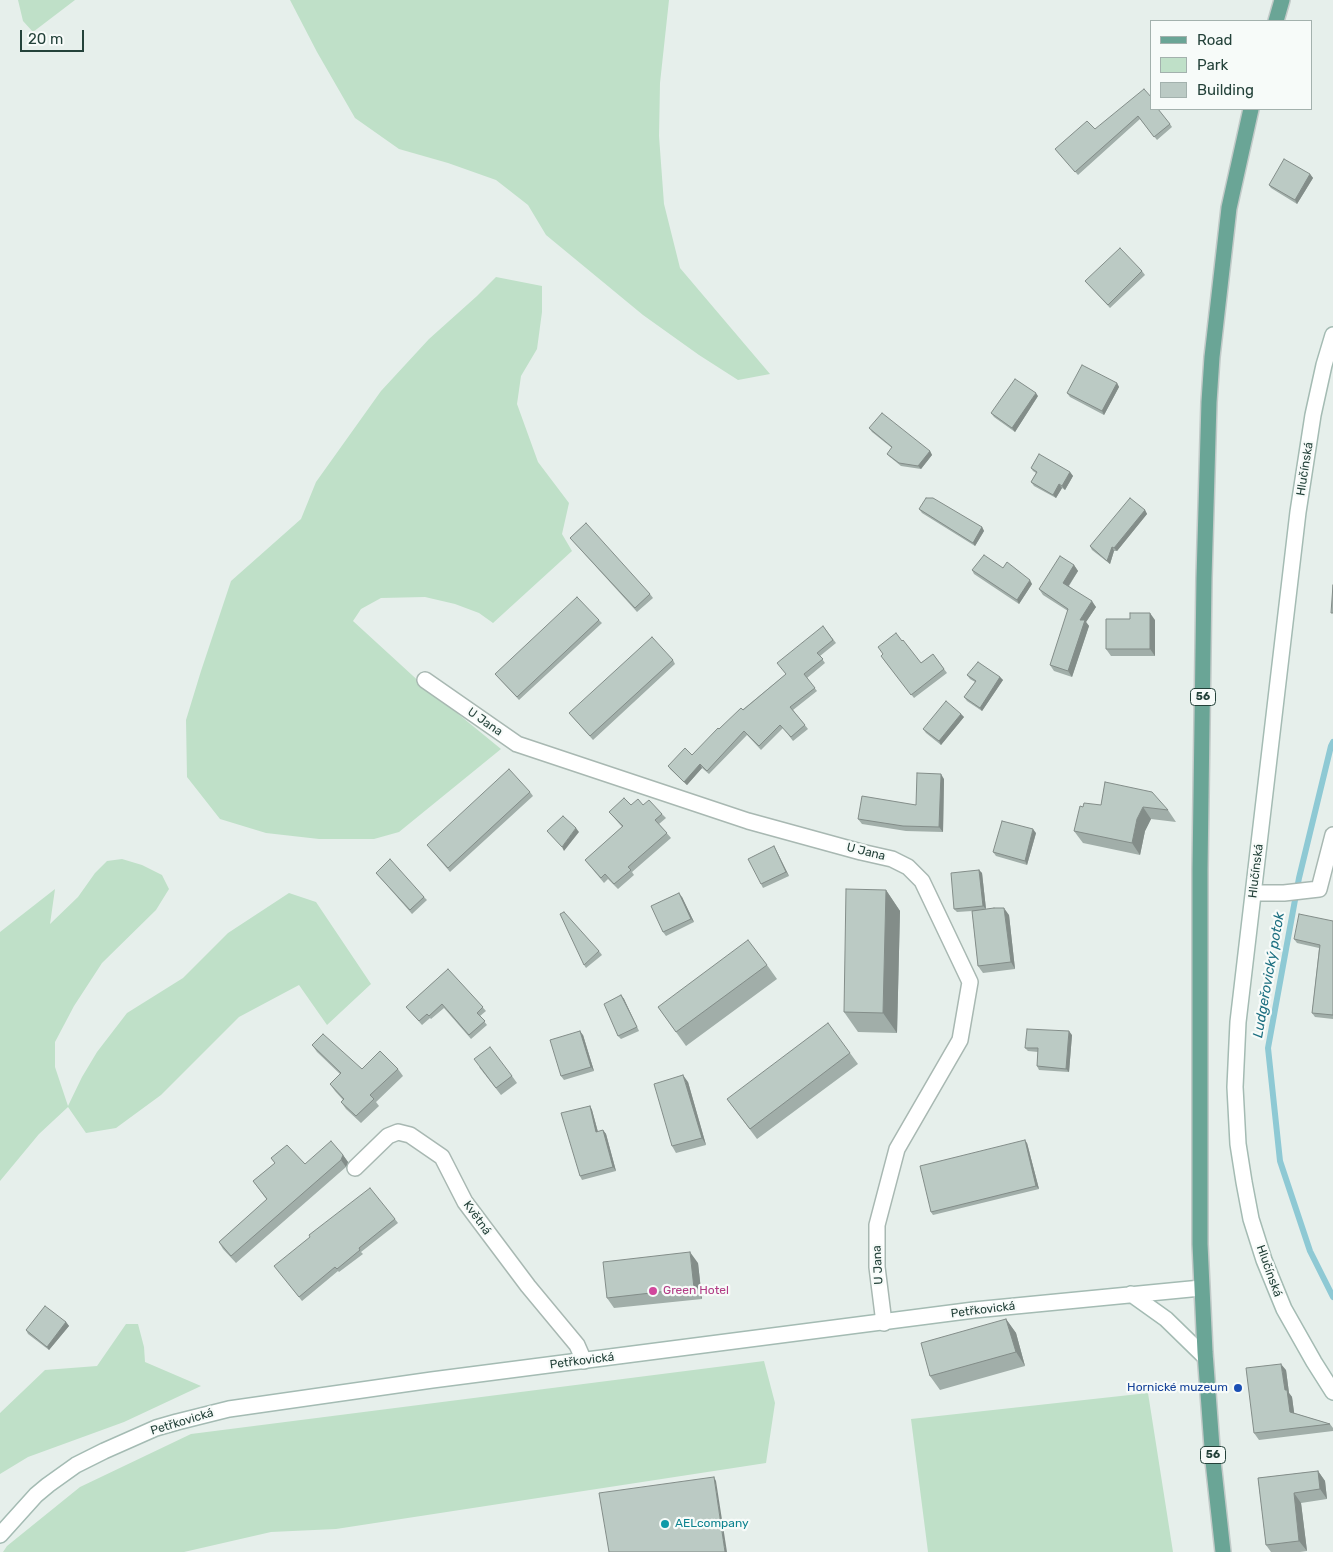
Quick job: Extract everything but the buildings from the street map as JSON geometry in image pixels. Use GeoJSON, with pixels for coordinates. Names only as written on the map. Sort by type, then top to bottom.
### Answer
{"type":"FeatureCollection","features":[{"type":"Feature","properties":{"kind":"main road"},"geometry":{"type":"LineString","coordinates":[[1276,20],[1282,0]]}},
{"type":"Feature","properties":{"kind":"main road","name":"56"},"geometry":{"type":"LineString","coordinates":[[1223,1552],[1213,1461],[1205,1357],[1201,1288],[1199,1191],[1200,879],[1204,588],[1212,357],[1229,208],[1251,110]]}},
{"type":"Feature","properties":{"kind":"street","name":"Hlučínská"},"geometry":{"type":"LineString","coordinates":[[1333,335],[1313,415],[1298,512],[1238,1022],[1235,1066],[1235,1108],[1238,1144],[1252,1219],[1269,1274],[1278,1294],[1298,1336],[1333,1392]]}},
{"type":"Feature","properties":{"kind":"street","name":"U Jana"},"geometry":{"type":"LineString","coordinates":[[425,680],[517,744],[748,821],[892,859],[908,868],[922,881],[970,982],[960,1040],[898,1149],[877,1224],[877,1267],[884,1323]]}},
{"type":"Feature","properties":{"kind":"street"},"geometry":{"type":"LineString","coordinates":[[1254,893],[1284,893],[1319,889],[1333,835]]}},
{"type":"Feature","properties":{"kind":"street","name":"Květná"},"geometry":{"type":"LineString","coordinates":[[355,1168],[388,1136],[398,1132],[410,1136],[442,1157],[465,1202],[528,1286],[577,1345],[584,1360]]}},
{"type":"Feature","properties":{"kind":"street","name":"Petřkovická"},"geometry":{"type":"LineString","coordinates":[[0,1535],[36,1495],[61,1475],[104,1451],[156,1428],[220,1410],[584,1360],[1017,1305],[1201,1288]]}},
{"type":"Feature","properties":{"kind":"street"},"geometry":{"type":"LineString","coordinates":[[1131,1294],[1166,1319],[1205,1357]]}},
{"type":"Feature","properties":{"kind":"green space"},"geometry":{"type":"Polygon","coordinates":[[[18,0],[75,0],[33,32],[23,21],[18,0]]]}},
{"type":"Feature","properties":{"kind":"green space"},"geometry":{"type":"Polygon","coordinates":[[[290,0],[669,0],[660,83],[659,136],[664,204],[680,268],[770,374],[738,380],[643,315],[546,235],[528,205],[496,180],[448,163],[399,149],[355,118],[290,0]]]}},
{"type":"Feature","properties":{"kind":"green space"},"geometry":{"type":"Polygon","coordinates":[[[496,277],[542,286],[542,312],[537,349],[521,376],[517,404],[538,462],[569,503],[562,534],[572,551],[493,623],[479,613],[455,604],[425,597],[381,598],[361,609],[353,621],[424,686],[501,749],[399,832],[374,839],[319,839],[266,833],[220,819],[187,777],[186,720],[231,581],[301,519],[316,482],[381,391],[429,339],[496,277]]]}},
{"type":"Feature","properties":{"kind":"green space"},"geometry":{"type":"Polygon","coordinates":[[[122,859],[142,865],[162,875],[169,889],[156,910],[102,963],[74,1006],[55,1042],[55,1067],[68,1106],[97,1052],[127,1013],[183,978],[228,933],[289,893],[316,902],[371,984],[327,1025],[299,985],[239,1017],[161,1095],[116,1128],[86,1133],[68,1107],[39,1134],[0,1181],[0,932],[55,889],[50,924],[78,897],[95,873],[107,861],[122,859]]]}},
{"type":"Feature","properties":{"kind":"green space"},"geometry":{"type":"Polygon","coordinates":[[[126,1324],[138,1324],[144,1347],[145,1362],[201,1386],[124,1422],[28,1457],[0,1474],[0,1413],[45,1370],[97,1366],[126,1324]]]}},
{"type":"Feature","properties":{"kind":"green space"},"geometry":{"type":"Polygon","coordinates":[[[764,1361],[775,1403],[766,1463],[336,1529],[271,1532],[184,1552],[3,1552],[7,1546],[80,1487],[191,1434],[764,1361]]]}},
{"type":"Feature","properties":{"kind":"green space"},"geometry":{"type":"Polygon","coordinates":[[[1148,1393],[1173,1552],[928,1552],[911,1419],[1148,1393]]]}},
{"type":"Feature","properties":{"kind":"waterway","name":"Ludgeřovický potok"},"geometry":{"type":"LineString","coordinates":[[1333,742],[1299,878],[1268,1048],[1280,1161],[1310,1251],[1333,1297]]}},
{"type":"Feature","properties":{"kind":"place","name":"Green Hotel"},"geometry":{"type":"Point","coordinates":[653,1291]}},
{"type":"Feature","properties":{"kind":"place","name":"Hornické muzeum"},"geometry":{"type":"Point","coordinates":[1238,1388]}},
{"type":"Feature","properties":{"kind":"place","name":"AELcompany"},"geometry":{"type":"Point","coordinates":[665,1524]}}]}
